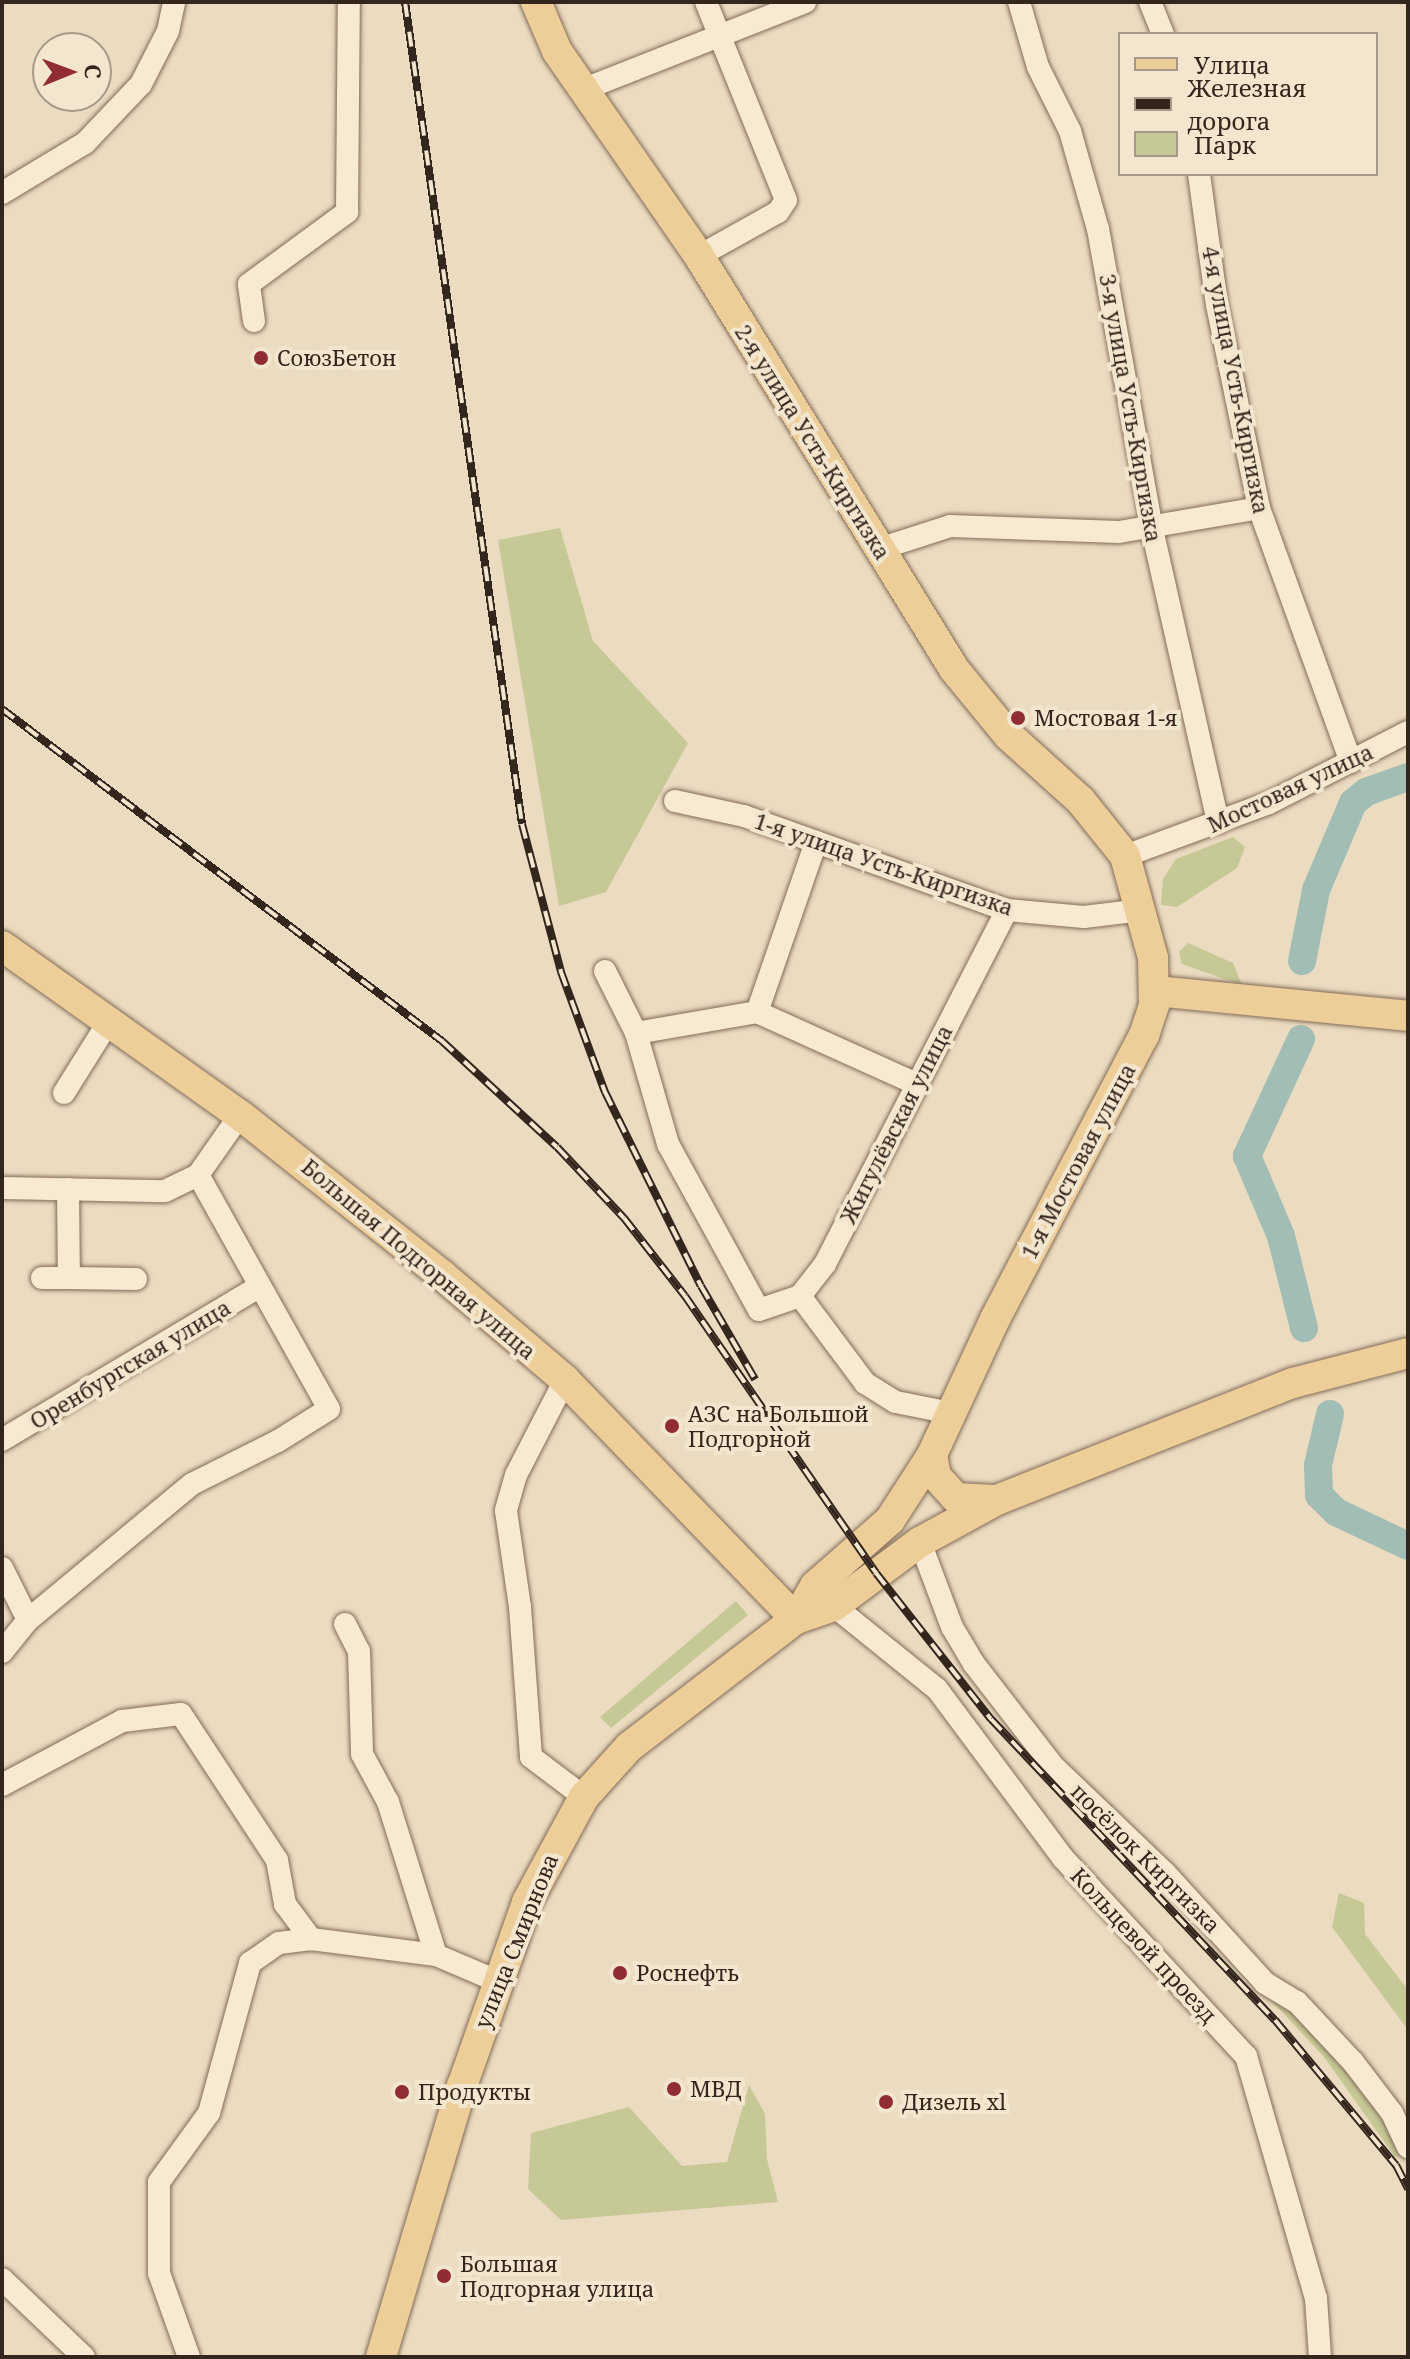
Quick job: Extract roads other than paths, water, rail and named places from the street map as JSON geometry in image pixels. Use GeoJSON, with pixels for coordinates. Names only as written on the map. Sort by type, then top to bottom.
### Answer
{"type":"FeatureCollection","features":[{"type":"Feature","properties":{"kind":"main road","name":"2-я улица Усть-Киргизка"},"geometry":{"type":"LineString","coordinates":[[536,2],[582,90],[699,256],[879,549],[980,704],[1081,801],[1125,856]]}},
{"type":"Feature","properties":{"kind":"main road","name":"1-я Мостовая улица"},"geometry":{"type":"LineString","coordinates":[[796,1619],[815,1586],[890,1520],[932,1455],[1144,1035],[1155,991],[1142,910],[1125,856]]}},
{"type":"Feature","properties":{"kind":"main road","name":"Большая Подгорная улица"},"geometry":{"type":"LineString","coordinates":[[2,946],[240,1115],[331,1184],[565,1380],[796,1619]]}},
{"type":"Feature","properties":{"kind":"main road"},"geometry":{"type":"LineString","coordinates":[[1155,991],[1408,1016]]}},
{"type":"Feature","properties":{"kind":"main road"},"geometry":{"type":"LineString","coordinates":[[796,1619],[834,1606],[920,1542],[997,1500],[1293,1383],[1408,1353]]}},
{"type":"Feature","properties":{"kind":"main road"},"geometry":{"type":"LineString","coordinates":[[932,1455],[936,1476],[956,1498],[997,1500]]}},
{"type":"Feature","properties":{"kind":"main road","name":"улица Смирнова"},"geometry":{"type":"LineString","coordinates":[[381,2357],[497,1981],[527,1902],[584,1797],[621,1754],[672,1711],[796,1619]]}},
{"type":"Feature","properties":{"kind":"street"},"geometry":{"type":"LineString","coordinates":[[2,193],[85,143],[141,84],[168,31],[174,2]]}},
{"type":"Feature","properties":{"kind":"street"},"geometry":{"type":"LineString","coordinates":[[254,321],[249,284],[347,212],[349,2]]}},
{"type":"Feature","properties":{"kind":"street"},"geometry":{"type":"LineString","coordinates":[[699,256],[778,212],[786,200],[706,2]]}},
{"type":"Feature","properties":{"kind":"street"},"geometry":{"type":"LineString","coordinates":[[582,90],[805,2]]}},
{"type":"Feature","properties":{"kind":"street","name":"3-я улица Усть-Киргизка"},"geometry":{"type":"LineString","coordinates":[[1019,2],[1038,67],[1070,131],[1098,229],[1152,529],[1218,823]]}},
{"type":"Feature","properties":{"kind":"street"},"geometry":{"type":"LineString","coordinates":[[1150,2],[1162,32]]}},
{"type":"Feature","properties":{"kind":"street","name":"4-я улица Усть-Киргизка"},"geometry":{"type":"LineString","coordinates":[[1199,176],[1217,305],[1259,508],[1351,762]]}},
{"type":"Feature","properties":{"kind":"street"},"geometry":{"type":"LineString","coordinates":[[879,549],[950,526],[1081,533],[1152,529],[1259,508]]}},
{"type":"Feature","properties":{"kind":"street","name":"Мостовая улица"},"geometry":{"type":"LineString","coordinates":[[1125,856],[1218,823],[1351,762],[1408,732]]}},
{"type":"Feature","properties":{"kind":"street","name":"1-я улица Усть-Киргизка"},"geometry":{"type":"LineString","coordinates":[[675,801],[744,816],[1007,910],[1084,917],[1142,910]]}},
{"type":"Feature","properties":{"kind":"street"},"geometry":{"type":"LineString","coordinates":[[757,1012],[816,842]]}},
{"type":"Feature","properties":{"kind":"street","name":"Жигулёвская улица"},"geometry":{"type":"LineString","coordinates":[[800,1296],[825,1264],[914,1083],[1007,910]]}},
{"type":"Feature","properties":{"kind":"street"},"geometry":{"type":"LineString","coordinates":[[605,971],[636,1033],[668,1144],[759,1310],[800,1296],[865,1383],[896,1402],[951,1413]]}},
{"type":"Feature","properties":{"kind":"street"},"geometry":{"type":"LineString","coordinates":[[636,1033],[757,1012],[914,1083]]}},
{"type":"Feature","properties":{"kind":"street"},"geometry":{"type":"LineString","coordinates":[[64,1093],[109,1021]]}},
{"type":"Feature","properties":{"kind":"street"},"geometry":{"type":"LineString","coordinates":[[2,1188],[152,1193],[198,1175],[240,1115]]}},
{"type":"Feature","properties":{"kind":"street"},"geometry":{"type":"LineString","coordinates":[[2,1652],[28,1620],[192,1484],[278,1441],[329,1409],[257,1288],[198,1175]]}},
{"type":"Feature","properties":{"kind":"street"},"geometry":{"type":"LineString","coordinates":[[68,1189],[69,1278]]}},
{"type":"Feature","properties":{"kind":"street"},"geometry":{"type":"LineString","coordinates":[[42,1278],[136,1279]]}},
{"type":"Feature","properties":{"kind":"street","name":"Оренбургская улица"},"geometry":{"type":"LineString","coordinates":[[2,1440],[257,1288]]}},
{"type":"Feature","properties":{"kind":"street"},"geometry":{"type":"LineString","coordinates":[[565,1380],[516,1475],[506,1511],[520,1607],[531,1757],[584,1797]]}},
{"type":"Feature","properties":{"kind":"street","name":"посёлок Киргизка"},"geometry":{"type":"LineString","coordinates":[[920,1542],[952,1627],[974,1664],[1054,1767],[1165,1873],[1265,1983],[1297,2002],[1316,2022],[1392,2113],[1408,2147]]}},
{"type":"Feature","properties":{"kind":"street"},"geometry":{"type":"LineString","coordinates":[[2,1568],[28,1620]]}},
{"type":"Feature","properties":{"kind":"street","name":"Кольцевой проезд"},"geometry":{"type":"LineString","coordinates":[[834,1606],[937,1689],[1063,1858],[1246,2056],[1316,2298],[1320,2357]]}},
{"type":"Feature","properties":{"kind":"street"},"geometry":{"type":"LineString","coordinates":[[345,1624],[359,1651],[362,1754],[388,1802],[436,1955]]}},
{"type":"Feature","properties":{"kind":"street"},"geometry":{"type":"LineString","coordinates":[[2,1785],[122,1721],[166,1712],[186,1717],[277,1860],[285,1904],[311,1939]]}},
{"type":"Feature","properties":{"kind":"street"},"geometry":{"type":"LineString","coordinates":[[189,2357],[159,2273],[159,2182],[209,2113],[250,1963],[279,1943],[311,1939],[436,1955],[497,1981]]}},
{"type":"Feature","properties":{"kind":"street"},"geometry":{"type":"LineString","coordinates":[[2,2279],[84,2357]]}},
{"type":"Feature","properties":{"kind":"waterway"},"geometry":{"type":"LineString","coordinates":[[1302,961],[1316,890],[1353,803],[1366,792],[1408,777]]}},
{"type":"Feature","properties":{"kind":"waterway"},"geometry":{"type":"LineString","coordinates":[[1301,1039],[1247,1156],[1281,1236],[1304,1328]]}},
{"type":"Feature","properties":{"kind":"waterway"},"geometry":{"type":"LineString","coordinates":[[1330,1414],[1318,1465],[1319,1495],[1336,1512],[1408,1546]]}},
{"type":"Feature","properties":{"kind":"railway"},"geometry":{"type":"LineString","coordinates":[[405,2],[522,824],[561,972],[605,1092],[701,1286],[755,1379]]}},
{"type":"Feature","properties":{"kind":"railway"},"geometry":{"type":"LineString","coordinates":[[2,709],[442,1041],[557,1147],[624,1218],[685,1296],[876,1573],[991,1719],[1275,2020],[1396,2165],[1408,2189]]}},
{"type":"Feature","properties":{"kind":"place","name":"СоюзБетон"},"geometry":{"type":"Point","coordinates":[261,358]}},
{"type":"Feature","properties":{"kind":"place","name":"Мостовая 1-я"},"geometry":{"type":"Point","coordinates":[1018,718]}},
{"type":"Feature","properties":{"kind":"place","name":"АЗС на Большой Подгорной"},"geometry":{"type":"Point","coordinates":[672,1426]}},
{"type":"Feature","properties":{"kind":"place","name":"Роснефть"},"geometry":{"type":"Point","coordinates":[620,1973]}},
{"type":"Feature","properties":{"kind":"place","name":"МВД"},"geometry":{"type":"Point","coordinates":[674,2089]}},
{"type":"Feature","properties":{"kind":"place","name":"Продукты"},"geometry":{"type":"Point","coordinates":[402,2092]}},
{"type":"Feature","properties":{"kind":"place","name":"Дизель xl"},"geometry":{"type":"Point","coordinates":[886,2102]}},
{"type":"Feature","properties":{"kind":"place","name":"Большая Подгорная улица"},"geometry":{"type":"Point","coordinates":[444,2276]}}]}
